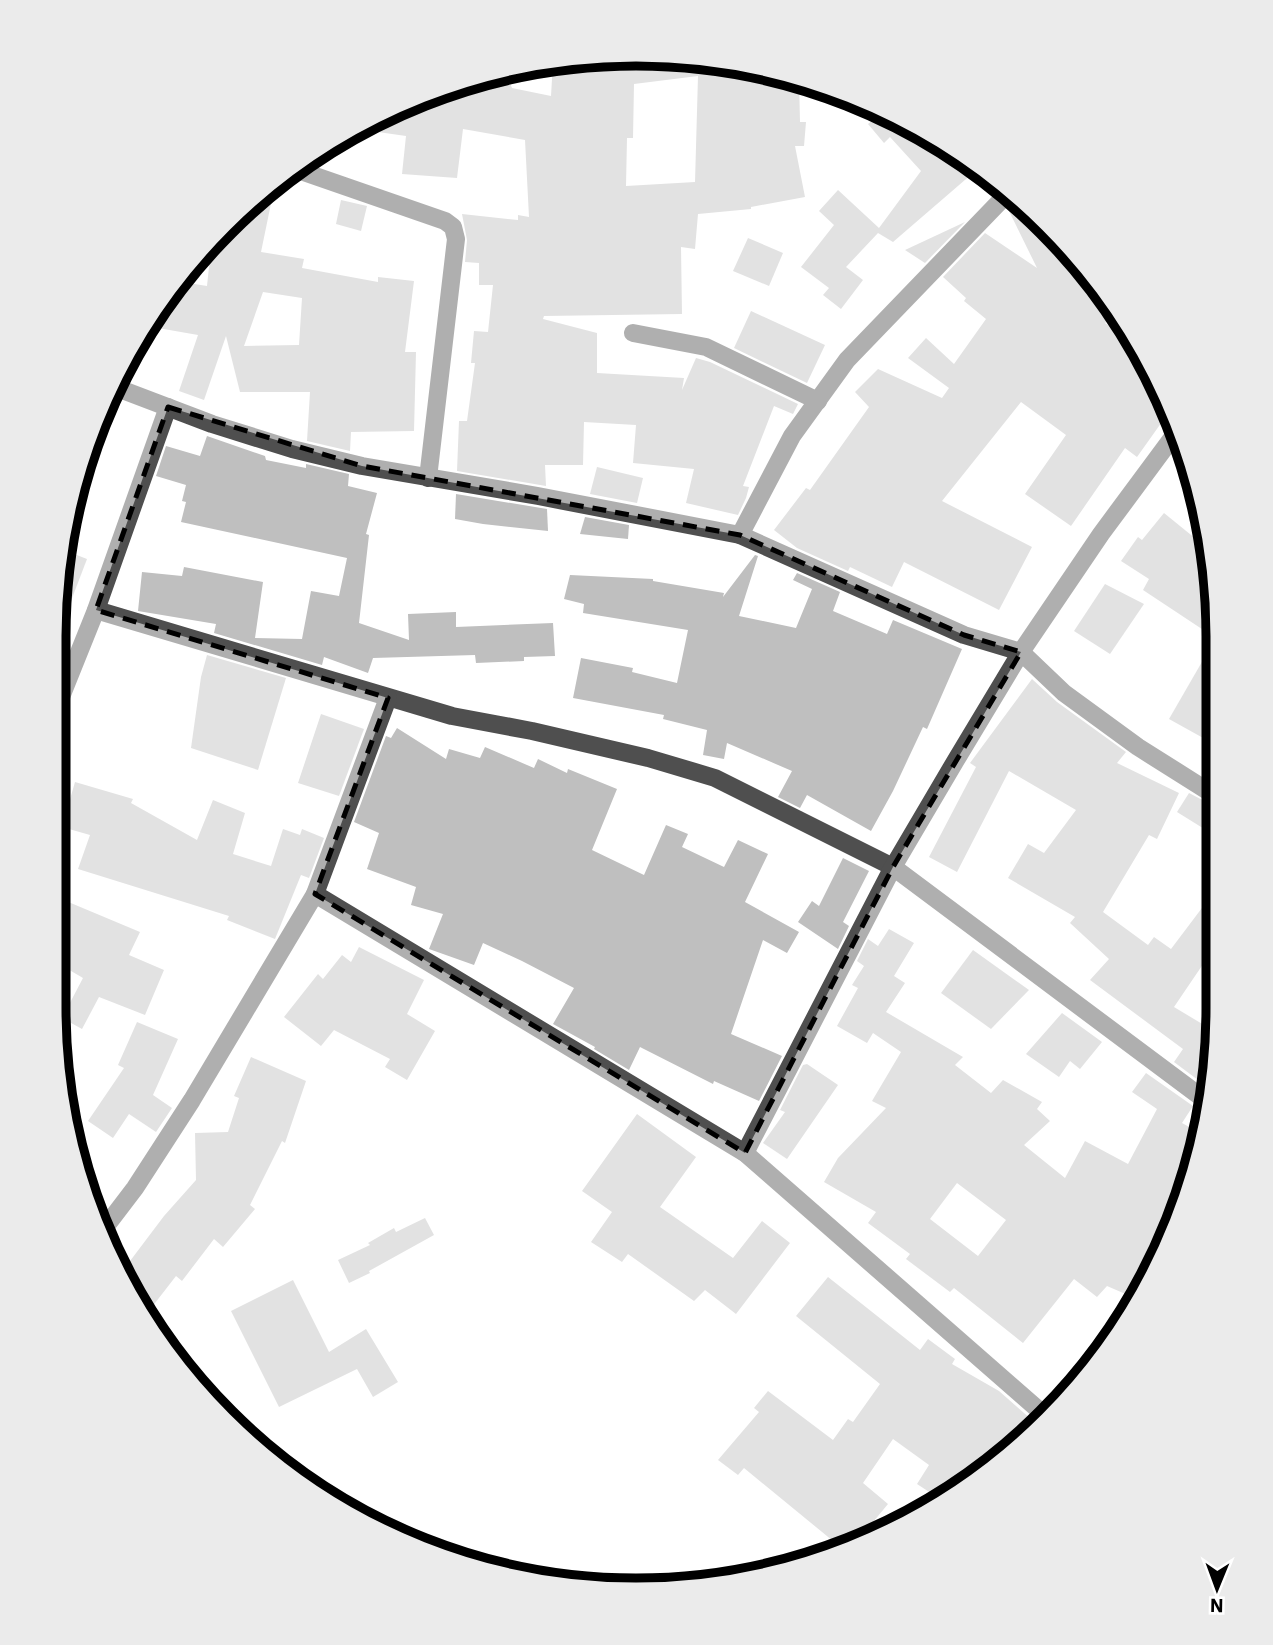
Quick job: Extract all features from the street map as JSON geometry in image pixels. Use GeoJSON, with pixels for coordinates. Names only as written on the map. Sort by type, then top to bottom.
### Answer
{"type":"FeatureCollection","features":[{"type":"Feature","properties":{"kind":"street"},"geometry":{"type":"LineString","coordinates":[[306,173],[445,221],[453,227],[456,239],[428,478]]}},
{"type":"Feature","properties":{"kind":"street"},"geometry":{"type":"LineString","coordinates":[[740,536],[792,436],[847,360],[1002,200]]}},
{"type":"Feature","properties":{"kind":"street"},"geometry":{"type":"LineString","coordinates":[[634,333],[706,347],[818,401]]}},
{"type":"Feature","properties":{"kind":"street"},"geometry":{"type":"LineString","coordinates":[[122,390],[212,424],[292,449],[362,466],[538,496],[740,536],[964,635],[1021,652],[1064,693],[1138,747],[1206,790]]}},
{"type":"Feature","properties":{"kind":"street"},"geometry":{"type":"LineString","coordinates":[[66,685],[96,610],[168,407]]}},
{"type":"Feature","properties":{"kind":"street"},"geometry":{"type":"LineString","coordinates":[[745,1153],[893,866],[1021,652],[1101,534],[1171,439]]}},
{"type":"Feature","properties":{"kind":"street"},"geometry":{"type":"LineString","coordinates":[[96,610],[452,716],[648,758],[715,778],[893,866],[1200,1096]]}},
{"type":"Feature","properties":{"kind":"street"},"geometry":{"type":"LineString","coordinates":[[108,1223],[135,1188],[192,1100],[315,894],[388,698]]}},
{"type":"Feature","properties":{"kind":"street"},"geometry":{"type":"LineString","coordinates":[[315,894],[745,1153],[1040,1412]]}},
{"type":"Feature","properties":{"kind":"highlighted area"},"geometry":{"type":"Polygon","coordinates":[[[168,407],[362,466],[740,535],[964,635],[1021,652],[893,867],[745,1153],[315,894],[388,698],[96,610],[168,407]]]}},
{"type":"Feature","properties":{"kind":"building"},"geometry":{"type":"Polygon","coordinates":[[[636,66],[711,71],[748,77],[799,91],[800,122],[806,122],[804,146],[795,146],[805,197],[751,209],[698,214],[695,249],[681,247],[682,314],[544,316],[543,319],[597,333],[597,373],[684,378],[682,390],[696,358],[710,362],[798,404],[793,414],[774,406],[743,486],[749,487],[738,515],[686,503],[694,469],[633,463],[636,425],[584,422],[583,465],[545,465],[546,486],[457,471],[459,421],[467,421],[475,363],[471,363],[474,331],[488,332],[493,285],[479,285],[479,263],[465,262],[467,240],[462,214],[518,220],[518,215],[529,217],[525,140],[463,129],[457,178],[402,174],[406,136],[373,131],[453,97],[509,81],[512,88],[551,96],[552,73],[636,66]],[[698,76],[634,84],[633,138],[627,138],[626,186],[695,182],[698,76]]]}},
{"type":"Feature","properties":{"kind":"building"},"geometry":{"type":"Polygon","coordinates":[[[874,119],[922,143],[970,175],[893,242],[878,233],[846,267],[863,280],[841,309],[823,295],[829,288],[801,267],[834,225],[819,211],[838,190],[879,228],[921,171],[890,137],[884,143],[868,124],[874,119]]]}},
{"type":"Feature","properties":{"kind":"building"},"geometry":{"type":"Polygon","coordinates":[[[272,199],[261,252],[304,259],[302,268],[378,282],[378,277],[414,281],[405,352],[416,352],[414,431],[351,432],[350,451],[307,441],[310,392],[240,392],[226,336],[204,400],[179,391],[198,335],[158,328],[190,283],[207,286],[210,259],[233,233],[272,199]],[[263,292],[244,346],[299,345],[302,298],[263,292]]]}},
{"type":"Feature","properties":{"kind":"building"},"geometry":{"type":"Polygon","coordinates":[[[341,200],[367,206],[361,231],[336,224],[341,200]]]}},
{"type":"Feature","properties":{"kind":"building"},"geometry":{"type":"Polygon","coordinates":[[[1010,207],[1040,233],[1089,290],[1109,319],[1105,323],[1117,331],[1130,352],[1164,420],[1137,457],[1125,448],[1071,526],[1025,494],[1066,435],[1021,402],[942,501],[1032,547],[999,610],[904,562],[892,587],[850,567],[848,571],[797,548],[774,530],[806,488],[810,490],[869,407],[855,392],[878,369],[942,398],[949,388],[908,358],[926,338],[954,364],[986,319],[964,301],[966,298],[943,277],[985,233],[1037,268],[1008,209],[1010,207]]]}},
{"type":"Feature","properties":{"kind":"building"},"geometry":{"type":"Polygon","coordinates":[[[965,222],[925,263],[905,250],[965,222]]]}},
{"type":"Feature","properties":{"kind":"building"},"geometry":{"type":"Polygon","coordinates":[[[748,238],[783,253],[769,286],[733,271],[748,238]]]}},
{"type":"Feature","properties":{"kind":"building"},"geometry":{"type":"Polygon","coordinates":[[[751,311],[825,345],[807,383],[734,348],[751,311]]]}},
{"type":"Feature","properties":{"kind":"building"},"geometry":{"type":"Polygon","coordinates":[[[207,436],[265,456],[266,460],[306,468],[306,464],[349,474],[348,486],[377,493],[366,534],[369,535],[359,623],[409,640],[408,614],[456,612],[456,627],[553,623],[555,656],[524,657],[524,661],[476,663],[475,655],[373,658],[368,673],[324,657],[322,665],[214,633],[216,624],[138,611],[142,572],[182,576],[184,567],[263,582],[255,638],[302,639],[311,591],[339,596],[347,558],[181,522],[186,502],[182,501],[186,485],[156,476],[166,446],[200,456],[207,436]]]}},
{"type":"Feature","properties":{"kind":"building"},"geometry":{"type":"Polygon","coordinates":[[[597,467],[643,478],[637,503],[590,494],[597,467]]]}},
{"type":"Feature","properties":{"kind":"building"},"geometry":{"type":"Polygon","coordinates":[[[456,494],[547,509],[548,531],[455,519],[456,494]]]}},
{"type":"Feature","properties":{"kind":"building"},"geometry":{"type":"Polygon","coordinates":[[[1164,513],[1199,541],[1206,632],[1143,590],[1149,579],[1121,561],[1138,537],[1142,540],[1164,513]]]}},
{"type":"Feature","properties":{"kind":"building"},"geometry":{"type":"Polygon","coordinates":[[[585,517],[629,525],[628,539],[580,534],[585,517]]]}},
{"type":"Feature","properties":{"kind":"building"},"geometry":{"type":"Polygon","coordinates":[[[72,553],[87,559],[67,611],[72,553]]]}},
{"type":"Feature","properties":{"kind":"building"},"geometry":{"type":"Polygon","coordinates":[[[755,555],[758,556],[739,616],[796,628],[812,589],[793,580],[797,573],[840,592],[833,611],[887,634],[893,620],[962,649],[927,729],[923,727],[871,831],[807,795],[800,808],[778,797],[792,771],[727,743],[724,759],[703,755],[707,730],[663,719],[664,715],[573,698],[581,658],[633,668],[632,672],[677,683],[688,630],[583,613],[584,604],[564,599],[570,575],[653,579],[724,593],[723,597],[755,555]]]}},
{"type":"Feature","properties":{"kind":"building"},"geometry":{"type":"Polygon","coordinates":[[[1105,584],[1144,604],[1110,654],[1074,631],[1105,584]]]}},
{"type":"Feature","properties":{"kind":"building"},"geometry":{"type":"Polygon","coordinates":[[[207,655],[286,678],[258,770],[191,748],[201,677],[207,655]]]}},
{"type":"Feature","properties":{"kind":"building"},"geometry":{"type":"Polygon","coordinates":[[[1206,655],[1206,740],[1169,719],[1206,655]]]}},
{"type":"Feature","properties":{"kind":"building"},"geometry":{"type":"Polygon","coordinates":[[[1032,679],[1057,702],[1126,752],[1117,763],[1179,793],[1157,839],[1149,835],[1103,912],[1148,945],[1154,937],[1171,949],[1206,903],[1206,960],[1174,1007],[1206,1026],[1202,1083],[1174,1062],[1183,1049],[1090,980],[1109,959],[1070,923],[1075,917],[1008,878],[1028,844],[1044,853],[1076,810],[1009,771],[957,872],[929,857],[976,767],[970,763],[1032,679]]]}},
{"type":"Feature","properties":{"kind":"building"},"geometry":{"type":"Polygon","coordinates":[[[321,714],[364,729],[339,796],[298,783],[321,714]]]}},
{"type":"Feature","properties":{"kind":"building"},"geometry":{"type":"Polygon","coordinates":[[[397,728],[446,759],[449,749],[480,758],[485,747],[534,768],[538,759],[567,773],[568,769],[617,789],[592,850],[644,875],[666,825],[688,834],[682,847],[724,867],[738,840],[768,854],[745,902],[799,932],[787,953],[763,940],[731,1034],[782,1056],[759,1101],[714,1081],[713,1084],[640,1047],[629,1070],[553,1024],[574,988],[483,943],[474,965],[429,949],[443,914],[411,905],[416,887],[367,869],[379,833],[354,822],[386,736],[391,738],[397,728]]]}},
{"type":"Feature","properties":{"kind":"building"},"geometry":{"type":"Polygon","coordinates":[[[75,782],[133,799],[131,803],[197,840],[213,800],[245,813],[233,854],[271,866],[283,829],[300,835],[302,829],[324,838],[309,878],[301,875],[275,939],[227,920],[229,916],[78,869],[90,835],[66,828],[66,813],[75,782]]]}},
{"type":"Feature","properties":{"kind":"building"},"geometry":{"type":"Polygon","coordinates":[[[1189,793],[1206,802],[1206,830],[1177,812],[1189,793]]]}},
{"type":"Feature","properties":{"kind":"building"},"geometry":{"type":"Polygon","coordinates":[[[843,858],[869,871],[843,922],[849,926],[838,949],[798,922],[812,901],[819,906],[843,858]]]}},
{"type":"Feature","properties":{"kind":"building"},"geometry":{"type":"Polygon","coordinates":[[[66,901],[140,932],[129,955],[164,970],[145,1015],[99,997],[82,1029],[67,1021],[66,1010],[83,978],[66,968],[66,901]]]}},
{"type":"Feature","properties":{"kind":"building"},"geometry":{"type":"Polygon","coordinates":[[[889,929],[914,943],[894,976],[905,983],[886,1012],[963,1057],[955,1065],[991,1093],[1003,1080],[1042,1102],[1037,1109],[1050,1121],[1024,1145],[1065,1178],[1085,1141],[1128,1164],[1157,1109],[1132,1092],[1146,1073],[1193,1106],[1182,1123],[1194,1129],[1176,1192],[1149,1259],[1129,1296],[1107,1286],[1097,1297],[1074,1279],[1023,1343],[954,1288],[950,1292],[906,1259],[910,1254],[868,1223],[876,1212],[824,1182],[838,1158],[886,1108],[872,1101],[901,1052],[873,1033],[867,1043],[837,1026],[858,988],[852,985],[864,966],[857,961],[868,939],[878,946],[889,929]],[[957,1183],[930,1219],[978,1256],[1006,1220],[957,1183]]]}},
{"type":"Feature","properties":{"kind":"building"},"geometry":{"type":"Polygon","coordinates":[[[359,947],[424,980],[407,1014],[435,1031],[407,1080],[385,1067],[390,1059],[334,1030],[321,1046],[284,1017],[318,974],[323,979],[342,955],[351,962],[359,947]]]}},
{"type":"Feature","properties":{"kind":"building"},"geometry":{"type":"Polygon","coordinates":[[[973,950],[1029,990],[991,1029],[941,993],[973,950]]]}},
{"type":"Feature","properties":{"kind":"building"},"geometry":{"type":"Polygon","coordinates":[[[1062,1013],[1102,1042],[1080,1069],[1070,1061],[1059,1077],[1026,1054],[1062,1013]]]}},
{"type":"Feature","properties":{"kind":"building"},"geometry":{"type":"Polygon","coordinates":[[[137,1022],[178,1039],[153,1095],[172,1108],[156,1132],[129,1114],[113,1138],[88,1121],[124,1068],[118,1065],[137,1022]]]}},
{"type":"Feature","properties":{"kind":"building"},"geometry":{"type":"Polygon","coordinates":[[[251,1057],[306,1081],[285,1143],[282,1141],[250,1205],[255,1209],[223,1247],[214,1239],[182,1281],[176,1276],[152,1307],[127,1265],[164,1216],[196,1180],[195,1133],[228,1132],[239,1098],[234,1096],[251,1057]]]}},
{"type":"Feature","properties":{"kind":"building"},"geometry":{"type":"Polygon","coordinates":[[[807,1064],[838,1085],[787,1159],[763,1143],[785,1112],[780,1110],[803,1065],[807,1064]]]}},
{"type":"Feature","properties":{"kind":"building"},"geometry":{"type":"Polygon","coordinates":[[[637,1114],[696,1157],[660,1207],[733,1258],[762,1221],[790,1243],[736,1314],[705,1290],[694,1301],[628,1254],[622,1262],[591,1242],[612,1212],[582,1191],[637,1114]]]}},
{"type":"Feature","properties":{"kind":"building"},"geometry":{"type":"Polygon","coordinates":[[[425,1218],[434,1235],[349,1283],[338,1260],[370,1245],[368,1243],[394,1228],[396,1232],[425,1218]]]}},
{"type":"Feature","properties":{"kind":"building"},"geometry":{"type":"Polygon","coordinates":[[[828,1277],[920,1350],[928,1339],[955,1359],[952,1364],[999,1391],[1032,1420],[983,1461],[933,1495],[917,1484],[929,1465],[893,1439],[863,1483],[888,1504],[866,1530],[835,1542],[744,1468],[738,1475],[718,1460],[759,1412],[754,1408],[768,1391],[833,1440],[848,1419],[853,1422],[880,1384],[796,1316],[828,1277]]]}},
{"type":"Feature","properties":{"kind":"building"},"geometry":{"type":"Polygon","coordinates":[[[293,1280],[329,1352],[366,1329],[398,1382],[373,1397],[357,1369],[279,1407],[231,1311],[293,1280]]]}}]}
